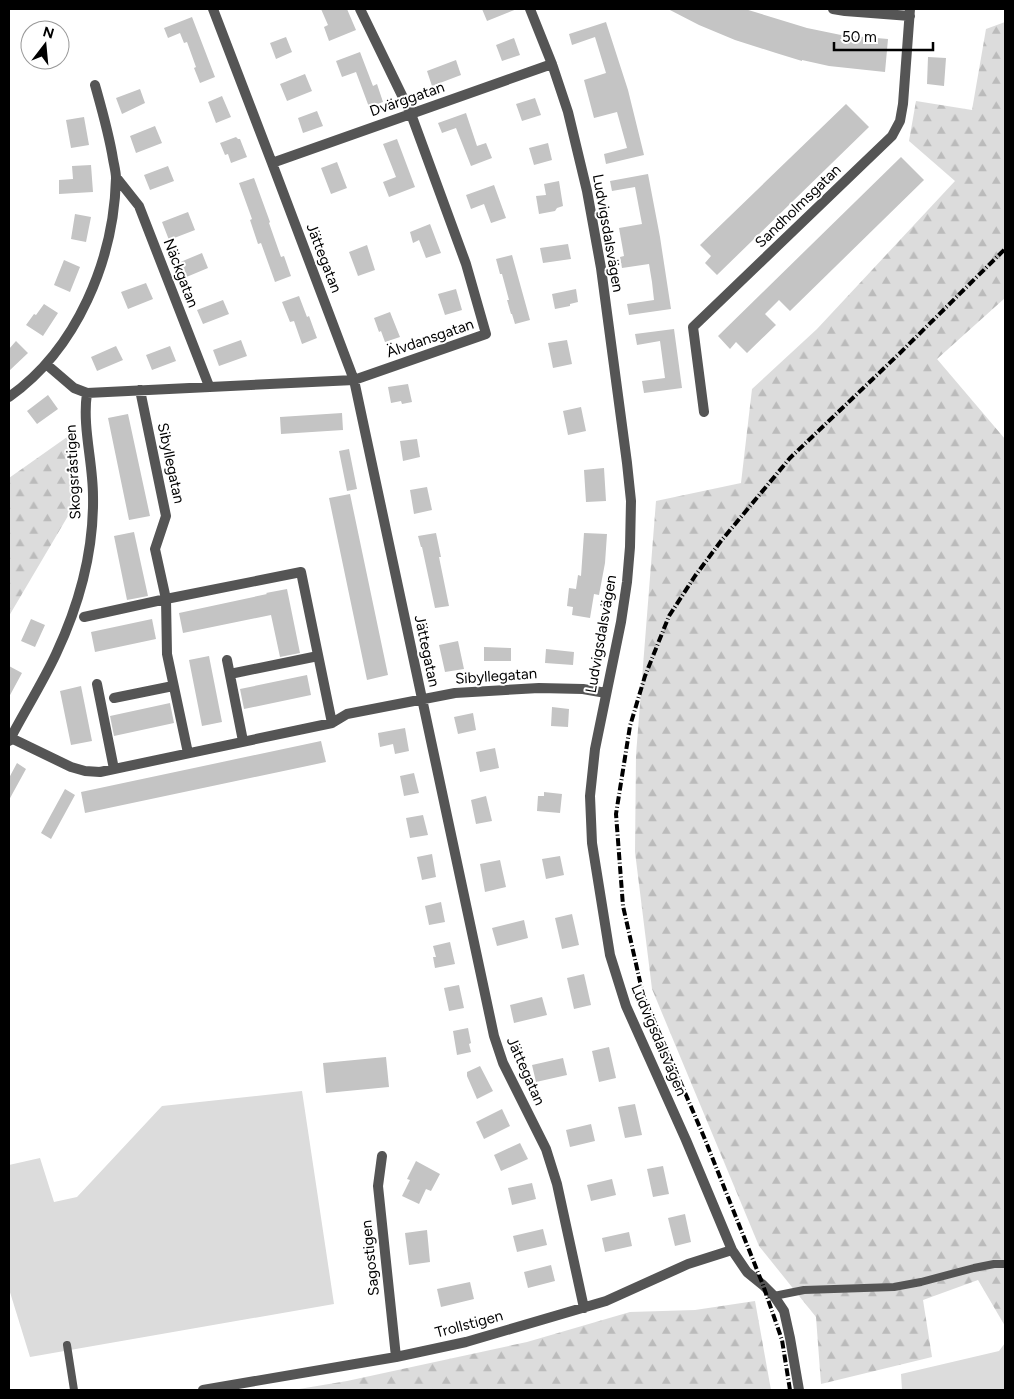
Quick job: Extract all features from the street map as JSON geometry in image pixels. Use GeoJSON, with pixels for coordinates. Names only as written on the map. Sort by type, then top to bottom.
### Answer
{"type":"FeatureCollection","features":[{"type":"Feature","properties":{"kind":"street","name":"Jättegatan"},"geometry":{"type":"LineString","coordinates":[[213,9],[354,380],[494,1036],[504,1063],[546,1148],[558,1184],[584,1308]]}},
{"type":"Feature","properties":{"kind":"street","name":"Älvdansgatan"},"geometry":{"type":"LineString","coordinates":[[87,394],[209,386],[354,380],[486,334],[466,264],[411,114],[360,9]]}},
{"type":"Feature","properties":{"kind":"street","name":"Ludvigsdalsvägen"},"geometry":{"type":"LineString","coordinates":[[530,9],[552,64],[568,112],[587,191],[601,268],[631,502],[627,582],[595,749],[590,796],[592,843],[610,955],[626,1006],[686,1140],[732,1250],[747,1272],[774,1296],[784,1311],[799,1390]]}},
{"type":"Feature","properties":{"kind":"street"},"geometry":{"type":"LineString","coordinates":[[833,9],[845,11],[910,12]]}},
{"type":"Feature","properties":{"kind":"street","name":"Sandholmsgatan"},"geometry":{"type":"LineString","coordinates":[[704,412],[693,327],[892,136],[900,121],[903,104],[910,12]]}},
{"type":"Feature","properties":{"kind":"street","name":"Dvärggatan"},"geometry":{"type":"LineString","coordinates":[[272,163],[552,64]]}},
{"type":"Feature","properties":{"kind":"street"},"geometry":{"type":"LineString","coordinates":[[9,397],[23,387],[46,364],[81,314],[98,274],[108,240],[116,177],[110,141],[95,85]]}},
{"type":"Feature","properties":{"kind":"street","name":"Näckgatan"},"geometry":{"type":"LineString","coordinates":[[116,177],[139,206],[209,386]]}},
{"type":"Feature","properties":{"kind":"street"},"geometry":{"type":"LineString","coordinates":[[46,364],[74,388],[87,394]]}},
{"type":"Feature","properties":{"kind":"street","name":"Sibyllegatan"},"geometry":{"type":"LineString","coordinates":[[140,390],[166,516],[155,549],[166,599],[167,654],[188,753]]}},
{"type":"Feature","properties":{"kind":"street","name":"Skogsråstigen"},"geometry":{"type":"LineString","coordinates":[[10,739],[56,655],[78,596],[86,564],[93,496],[85,420],[87,394]]}},
{"type":"Feature","properties":{"kind":"street"},"geometry":{"type":"LineString","coordinates":[[84,617],[301,572],[332,723]]}},
{"type":"Feature","properties":{"kind":"street"},"geometry":{"type":"LineString","coordinates":[[230,674],[318,656]]}},
{"type":"Feature","properties":{"kind":"street"},"geometry":{"type":"LineString","coordinates":[[227,660],[243,741]]}},
{"type":"Feature","properties":{"kind":"street"},"geometry":{"type":"LineString","coordinates":[[97,684],[114,768]]}},
{"type":"Feature","properties":{"kind":"street"},"geometry":{"type":"LineString","coordinates":[[114,698],[173,686]]}},
{"type":"Feature","properties":{"kind":"street","name":"Sibyllegatan"},"geometry":{"type":"LineString","coordinates":[[10,739],[70,767],[100,772],[332,723],[346,714],[422,699],[455,694],[539,688],[582,689],[606,693]]}},
{"type":"Feature","properties":{"kind":"street","name":"Sagostigen"},"geometry":{"type":"LineString","coordinates":[[382,1156],[378,1186],[396,1357]]}},
{"type":"Feature","properties":{"kind":"street","name":"Trollstigen"},"geometry":{"type":"LineString","coordinates":[[203,1390],[396,1357],[466,1342],[606,1301],[688,1264],[732,1250]]}},
{"type":"Feature","properties":{"kind":"lane"},"geometry":{"type":"LineString","coordinates":[[774,1296],[804,1290],[894,1287],[994,1264],[1005,1264]]}},
{"type":"Feature","properties":{"kind":"lane"},"geometry":{"type":"LineString","coordinates":[[67,1345],[74,1390]]}},
{"type":"Feature","properties":{"kind":"green space"},"geometry":{"type":"Polygon","coordinates":[[[1005,22],[1005,298],[937,359],[1005,439],[1005,1326],[978,1280],[923,1300],[932,1357],[821,1384],[816,1317],[759,1246],[652,989],[635,852],[636,755],[656,501],[741,483],[752,389],[817,329],[955,181],[909,141],[916,101],[972,110],[986,29],[1005,22]]]}},
{"type":"Feature","properties":{"kind":"green space"},"geometry":{"type":"Polygon","coordinates":[[[77,430],[78,499],[9,616],[9,478],[77,430]]]}},
{"type":"Feature","properties":{"kind":"green space"},"geometry":{"type":"Polygon","coordinates":[[[302,1091],[334,1304],[30,1357],[9,1289],[9,1165],[40,1158],[54,1202],[77,1197],[162,1106],[302,1091]]]}},
{"type":"Feature","properties":{"kind":"green space"},"geometry":{"type":"Polygon","coordinates":[[[755,1301],[771,1390],[293,1390],[347,1381],[527,1342],[630,1312],[695,1310],[755,1301]]]}},
{"type":"Feature","properties":{"kind":"green space"},"geometry":{"type":"Polygon","coordinates":[[[1005,1343],[1005,1390],[902,1390],[901,1374],[999,1351],[1005,1343]]]}},
{"type":"Feature","properties":{"kind":"building"},"geometry":{"type":"Polygon","coordinates":[[[321,9],[347,9],[356,30],[329,41],[324,27],[328,25],[321,9]]]}},
{"type":"Feature","properties":{"kind":"building"},"geometry":{"type":"Polygon","coordinates":[[[482,9],[517,9],[487,21],[482,9]]]}},
{"type":"Feature","properties":{"kind":"building"},"geometry":{"type":"Polygon","coordinates":[[[668,9],[745,9],[807,28],[841,35],[888,39],[885,72],[802,61],[735,40],[699,25],[668,9]]]}},
{"type":"Feature","properties":{"kind":"building"},"geometry":{"type":"Polygon","coordinates":[[[192,17],[215,77],[200,83],[187,42],[184,43],[180,33],[168,38],[164,28],[192,17]]]}},
{"type":"Feature","properties":{"kind":"building"},"geometry":{"type":"Polygon","coordinates":[[[606,22],[628,90],[644,155],[606,164],[604,154],[627,148],[617,112],[594,118],[584,80],[606,73],[595,37],[572,45],[569,34],[606,22]]]}},
{"type":"Feature","properties":{"kind":"building"},"geometry":{"type":"Polygon","coordinates":[[[286,37],[292,52],[276,59],[270,43],[286,37]]]}},
{"type":"Feature","properties":{"kind":"building"},"geometry":{"type":"Polygon","coordinates":[[[514,38],[520,55],[502,61],[496,45],[514,38]]]}},
{"type":"Feature","properties":{"kind":"building"},"geometry":{"type":"Polygon","coordinates":[[[360,52],[373,86],[377,84],[383,102],[369,107],[356,72],[342,77],[336,61],[360,52]]]}},
{"type":"Feature","properties":{"kind":"building"},"geometry":{"type":"Polygon","coordinates":[[[928,57],[946,58],[944,86],[927,84],[928,57]]]}},
{"type":"Feature","properties":{"kind":"building"},"geometry":{"type":"Polygon","coordinates":[[[456,60],[461,75],[432,86],[427,71],[456,60]]]}},
{"type":"Feature","properties":{"kind":"building"},"geometry":{"type":"Polygon","coordinates":[[[305,74],[312,91],[287,101],[280,84],[305,74]]]}},
{"type":"Feature","properties":{"kind":"building"},"geometry":{"type":"Polygon","coordinates":[[[140,89],[145,103],[122,114],[116,98],[140,89]]]}},
{"type":"Feature","properties":{"kind":"building"},"geometry":{"type":"Polygon","coordinates":[[[222,96],[231,117],[216,123],[208,102],[222,96]]]}},
{"type":"Feature","properties":{"kind":"building"},"geometry":{"type":"Polygon","coordinates":[[[535,98],[541,115],[522,121],[516,104],[535,98]]]}},
{"type":"Feature","properties":{"kind":"building"},"geometry":{"type":"Polygon","coordinates":[[[846,104],[869,127],[717,275],[705,263],[711,256],[700,245],[846,104]]]}},
{"type":"Feature","properties":{"kind":"building"},"geometry":{"type":"Polygon","coordinates":[[[317,111],[323,126],[303,133],[298,118],[317,111]]]}},
{"type":"Feature","properties":{"kind":"building"},"geometry":{"type":"Polygon","coordinates":[[[466,113],[477,146],[486,143],[492,158],[471,166],[456,128],[442,133],[438,123],[466,113]]]}},
{"type":"Feature","properties":{"kind":"building"},"geometry":{"type":"Polygon","coordinates":[[[84,117],[89,145],[71,148],[66,120],[84,117]]]}},
{"type":"Feature","properties":{"kind":"building"},"geometry":{"type":"Polygon","coordinates":[[[155,126],[162,143],[136,153],[130,136],[155,126]]]}},
{"type":"Feature","properties":{"kind":"building"},"geometry":{"type":"Polygon","coordinates":[[[236,137],[240,139],[247,157],[231,163],[228,154],[225,155],[220,143],[236,137]]]}},
{"type":"Feature","properties":{"kind":"building"},"geometry":{"type":"Polygon","coordinates":[[[397,139],[415,187],[389,197],[383,182],[396,177],[383,144],[397,139]]]}},
{"type":"Feature","properties":{"kind":"building"},"geometry":{"type":"Polygon","coordinates":[[[548,143],[552,160],[534,165],[529,148],[548,143]]]}},
{"type":"Feature","properties":{"kind":"building"},"geometry":{"type":"Polygon","coordinates":[[[901,157],[924,180],[790,311],[779,300],[765,314],[776,325],[747,353],[736,342],[730,349],[718,336],[901,157]]]}},
{"type":"Feature","properties":{"kind":"building"},"geometry":{"type":"Polygon","coordinates":[[[337,162],[347,188],[331,194],[321,168],[337,162]]]}},
{"type":"Feature","properties":{"kind":"building"},"geometry":{"type":"Polygon","coordinates":[[[91,165],[93,192],[59,194],[59,180],[73,179],[72,166],[91,165]]]}},
{"type":"Feature","properties":{"kind":"building"},"geometry":{"type":"Polygon","coordinates":[[[168,166],[174,181],[150,190],[144,175],[168,166]]]}},
{"type":"Feature","properties":{"kind":"building"},"geometry":{"type":"Polygon","coordinates":[[[648,174],[671,309],[629,315],[627,304],[654,300],[652,282],[649,264],[622,268],[620,257],[624,256],[619,228],[642,224],[635,187],[612,191],[610,181],[648,174]]]}},
{"type":"Feature","properties":{"kind":"building"},"geometry":{"type":"Polygon","coordinates":[[[254,178],[281,257],[284,256],[291,276],[275,282],[261,243],[258,244],[250,220],[252,219],[239,183],[254,178]]]}},
{"type":"Feature","properties":{"kind":"building"},"geometry":{"type":"Polygon","coordinates":[[[559,181],[563,206],[555,211],[539,214],[536,196],[546,195],[544,184],[559,181]]]}},
{"type":"Feature","properties":{"kind":"building"},"geometry":{"type":"Polygon","coordinates":[[[494,185],[506,218],[491,223],[484,204],[471,209],[466,195],[494,185]]]}},
{"type":"Feature","properties":{"kind":"building"},"geometry":{"type":"Polygon","coordinates":[[[188,212],[195,230],[169,240],[162,222],[188,212]]]}},
{"type":"Feature","properties":{"kind":"building"},"geometry":{"type":"Polygon","coordinates":[[[75,214],[91,217],[86,242],[71,239],[75,214]]]}},
{"type":"Feature","properties":{"kind":"building"},"geometry":{"type":"Polygon","coordinates":[[[430,224],[441,253],[426,258],[419,240],[413,243],[410,232],[430,224]]]}},
{"type":"Feature","properties":{"kind":"building"},"geometry":{"type":"Polygon","coordinates":[[[568,244],[571,259],[543,263],[540,248],[568,244]]]}},
{"type":"Feature","properties":{"kind":"building"},"geometry":{"type":"Polygon","coordinates":[[[367,245],[375,270],[358,276],[349,252],[367,245]]]}},
{"type":"Feature","properties":{"kind":"building"},"geometry":{"type":"Polygon","coordinates":[[[202,253],[208,268],[184,278],[178,263],[202,253]]]}},
{"type":"Feature","properties":{"kind":"building"},"geometry":{"type":"Polygon","coordinates":[[[512,255],[530,320],[515,324],[507,300],[509,300],[502,274],[500,274],[496,259],[512,255]]]}},
{"type":"Feature","properties":{"kind":"building"},"geometry":{"type":"Polygon","coordinates":[[[64,260],[80,267],[70,292],[54,285],[64,260]]]}},
{"type":"Feature","properties":{"kind":"building"},"geometry":{"type":"Polygon","coordinates":[[[146,283],[153,299],[128,309],[121,292],[146,283]]]}},
{"type":"Feature","properties":{"kind":"building"},"geometry":{"type":"Polygon","coordinates":[[[456,289],[462,310],[445,315],[438,294],[456,289]]]}},
{"type":"Feature","properties":{"kind":"building"},"geometry":{"type":"Polygon","coordinates":[[[576,289],[578,302],[555,309],[552,294],[576,289]]]}},
{"type":"Feature","properties":{"kind":"building"},"geometry":{"type":"Polygon","coordinates":[[[299,296],[317,338],[302,344],[294,321],[290,322],[282,302],[299,296]]]}},
{"type":"Feature","properties":{"kind":"building"},"geometry":{"type":"Polygon","coordinates":[[[223,300],[229,314],[203,324],[197,310],[223,300]]]}},
{"type":"Feature","properties":{"kind":"building"},"geometry":{"type":"Polygon","coordinates":[[[44,304],[58,313],[43,336],[26,325],[44,304]]]}},
{"type":"Feature","properties":{"kind":"building"},"geometry":{"type":"Polygon","coordinates":[[[390,312],[400,337],[385,342],[374,318],[390,312]]]}},
{"type":"Feature","properties":{"kind":"building"},"geometry":{"type":"Polygon","coordinates":[[[674,329],[682,388],[644,393],[642,381],[665,378],[660,341],[637,345],[635,334],[674,329]]]}},
{"type":"Feature","properties":{"kind":"building"},"geometry":{"type":"Polygon","coordinates":[[[241,340],[247,356],[219,366],[213,350],[241,340]]]}},
{"type":"Feature","properties":{"kind":"building"},"geometry":{"type":"Polygon","coordinates":[[[567,340],[572,364],[553,368],[548,343],[567,340]]]}},
{"type":"Feature","properties":{"kind":"building"},"geometry":{"type":"Polygon","coordinates":[[[16,341],[28,353],[9,371],[9,349],[16,341]]]}},
{"type":"Feature","properties":{"kind":"building"},"geometry":{"type":"Polygon","coordinates":[[[116,346],[123,360],[97,371],[91,357],[116,346]]]}},
{"type":"Feature","properties":{"kind":"building"},"geometry":{"type":"Polygon","coordinates":[[[170,346],[176,361],[152,370],[146,355],[170,346]]]}},
{"type":"Feature","properties":{"kind":"building"},"geometry":{"type":"Polygon","coordinates":[[[408,384],[412,402],[402,404],[401,401],[391,403],[388,387],[408,384]]]}},
{"type":"Feature","properties":{"kind":"building"},"geometry":{"type":"Polygon","coordinates":[[[48,395],[58,409],[37,424],[27,411],[48,395]]]}},
{"type":"Feature","properties":{"kind":"building"},"geometry":{"type":"Polygon","coordinates":[[[581,407],[586,431],[568,435],[563,411],[581,407]]]}},
{"type":"Feature","properties":{"kind":"building"},"geometry":{"type":"Polygon","coordinates":[[[342,413],[343,430],[281,434],[280,417],[342,413]]]}},
{"type":"Feature","properties":{"kind":"building"},"geometry":{"type":"Polygon","coordinates":[[[128,414],[150,516],[129,520],[108,418],[128,414]]]}},
{"type":"Feature","properties":{"kind":"building"},"geometry":{"type":"Polygon","coordinates":[[[417,439],[420,457],[403,461],[400,441],[417,439]]]}},
{"type":"Feature","properties":{"kind":"building"},"geometry":{"type":"Polygon","coordinates":[[[349,449],[357,489],[347,491],[339,451],[349,449]]]}},
{"type":"Feature","properties":{"kind":"building"},"geometry":{"type":"Polygon","coordinates":[[[604,468],[606,501],[586,502],[584,470],[604,468]]]}},
{"type":"Feature","properties":{"kind":"building"},"geometry":{"type":"Polygon","coordinates":[[[427,487],[432,510],[414,514],[410,490],[427,487]]]}},
{"type":"Feature","properties":{"kind":"building"},"geometry":{"type":"Polygon","coordinates":[[[350,494],[388,675],[367,680],[329,498],[350,494]]]}},
{"type":"Feature","properties":{"kind":"building"},"geometry":{"type":"Polygon","coordinates":[[[134,532],[148,596],[127,600],[114,536],[134,532]]]}},
{"type":"Feature","properties":{"kind":"building"},"geometry":{"type":"Polygon","coordinates":[[[436,533],[449,606],[435,608],[418,536],[436,533]]]}},
{"type":"Feature","properties":{"kind":"building"},"geometry":{"type":"Polygon","coordinates":[[[584,533],[607,534],[605,563],[599,595],[594,594],[590,618],[572,615],[573,607],[567,606],[569,588],[576,589],[578,575],[581,576],[584,533]]]}},
{"type":"Feature","properties":{"kind":"building"},"geometry":{"type":"Polygon","coordinates":[[[287,589],[300,653],[280,657],[271,615],[183,633],[179,613],[287,589]]]}},
{"type":"Feature","properties":{"kind":"building"},"geometry":{"type":"Polygon","coordinates":[[[31,619],[45,625],[35,647],[21,641],[31,619]]]}},
{"type":"Feature","properties":{"kind":"building"},"geometry":{"type":"Polygon","coordinates":[[[152,619],[156,639],[95,652],[91,632],[152,619]]]}},
{"type":"Feature","properties":{"kind":"building"},"geometry":{"type":"Polygon","coordinates":[[[458,641],[464,669],[445,672],[439,645],[458,641]]]}},
{"type":"Feature","properties":{"kind":"building"},"geometry":{"type":"Polygon","coordinates":[[[484,647],[511,648],[511,661],[484,661],[484,647]]]}},
{"type":"Feature","properties":{"kind":"building"},"geometry":{"type":"Polygon","coordinates":[[[546,649],[574,652],[573,665],[545,663],[546,649]]]}},
{"type":"Feature","properties":{"kind":"building"},"geometry":{"type":"Polygon","coordinates":[[[209,656],[222,722],[202,726],[189,660],[209,656]]]}},
{"type":"Feature","properties":{"kind":"building"},"geometry":{"type":"Polygon","coordinates":[[[9,666],[22,673],[9,697],[9,666]]]}},
{"type":"Feature","properties":{"kind":"building"},"geometry":{"type":"Polygon","coordinates":[[[307,675],[311,695],[244,709],[240,689],[307,675]]]}},
{"type":"Feature","properties":{"kind":"building"},"geometry":{"type":"Polygon","coordinates":[[[81,686],[92,741],[71,745],[60,691],[81,686]]]}},
{"type":"Feature","properties":{"kind":"building"},"geometry":{"type":"Polygon","coordinates":[[[170,703],[174,723],[114,736],[110,716],[170,703]]]}},
{"type":"Feature","properties":{"kind":"building"},"geometry":{"type":"Polygon","coordinates":[[[552,707],[569,709],[568,727],[551,726],[552,707]]]}},
{"type":"Feature","properties":{"kind":"building"},"geometry":{"type":"Polygon","coordinates":[[[473,713],[476,730],[458,734],[454,717],[473,713]]]}},
{"type":"Feature","properties":{"kind":"building"},"geometry":{"type":"Polygon","coordinates":[[[405,728],[409,751],[395,754],[393,744],[380,747],[378,733],[405,728]]]}},
{"type":"Feature","properties":{"kind":"building"},"geometry":{"type":"Polygon","coordinates":[[[321,741],[326,762],[85,813],[81,792],[321,741]]]}},
{"type":"Feature","properties":{"kind":"building"},"geometry":{"type":"Polygon","coordinates":[[[495,748],[499,768],[480,772],[476,752],[495,748]]]}},
{"type":"Feature","properties":{"kind":"building"},"geometry":{"type":"Polygon","coordinates":[[[17,763],[26,769],[9,800],[9,778],[17,763]]]}},
{"type":"Feature","properties":{"kind":"building"},"geometry":{"type":"Polygon","coordinates":[[[414,773],[419,793],[404,796],[400,776],[414,773]]]}},
{"type":"Feature","properties":{"kind":"building"},"geometry":{"type":"Polygon","coordinates":[[[65,789],[75,795],[51,839],[41,833],[65,789]]]}},
{"type":"Feature","properties":{"kind":"building"},"geometry":{"type":"Polygon","coordinates":[[[544,792],[562,794],[560,813],[537,811],[538,796],[544,796],[544,792]]]}},
{"type":"Feature","properties":{"kind":"building"},"geometry":{"type":"Polygon","coordinates":[[[486,796],[492,821],[476,824],[471,800],[486,796]]]}},
{"type":"Feature","properties":{"kind":"building"},"geometry":{"type":"Polygon","coordinates":[[[423,815],[428,835],[410,838],[406,818],[423,815]]]}},
{"type":"Feature","properties":{"kind":"building"},"geometry":{"type":"Polygon","coordinates":[[[432,854],[436,877],[422,880],[417,857],[432,854]]]}},
{"type":"Feature","properties":{"kind":"building"},"geometry":{"type":"Polygon","coordinates":[[[560,856],[564,875],[546,879],[542,859],[560,856]]]}},
{"type":"Feature","properties":{"kind":"building"},"geometry":{"type":"Polygon","coordinates":[[[500,860],[506,887],[485,892],[480,864],[500,860]]]}},
{"type":"Feature","properties":{"kind":"building"},"geometry":{"type":"Polygon","coordinates":[[[441,902],[445,922],[429,925],[425,906],[441,902]]]}},
{"type":"Feature","properties":{"kind":"building"},"geometry":{"type":"Polygon","coordinates":[[[572,914],[579,945],[562,949],[555,918],[572,914]]]}},
{"type":"Feature","properties":{"kind":"building"},"geometry":{"type":"Polygon","coordinates":[[[524,920],[528,938],[497,946],[492,928],[524,920]]]}},
{"type":"Feature","properties":{"kind":"building"},"geometry":{"type":"Polygon","coordinates":[[[450,942],[455,964],[435,968],[433,957],[436,957],[433,946],[450,942]]]}},
{"type":"Feature","properties":{"kind":"building"},"geometry":{"type":"Polygon","coordinates":[[[584,974],[591,1005],[574,1009],[567,978],[584,974]]]}},
{"type":"Feature","properties":{"kind":"building"},"geometry":{"type":"Polygon","coordinates":[[[459,985],[464,1008],[449,1011],[444,988],[459,985]]]}},
{"type":"Feature","properties":{"kind":"building"},"geometry":{"type":"Polygon","coordinates":[[[542,997],[547,1015],[514,1023],[510,1005],[542,997]]]}},
{"type":"Feature","properties":{"kind":"building"},"geometry":{"type":"Polygon","coordinates":[[[468,1028],[471,1052],[457,1055],[453,1031],[468,1028]]]}},
{"type":"Feature","properties":{"kind":"building"},"geometry":{"type":"Polygon","coordinates":[[[609,1047],[616,1078],[599,1082],[592,1051],[609,1047]]]}},
{"type":"Feature","properties":{"kind":"building"},"geometry":{"type":"Polygon","coordinates":[[[386,1057],[389,1087],[326,1093],[323,1063],[386,1057]]]}},
{"type":"Feature","properties":{"kind":"building"},"geometry":{"type":"Polygon","coordinates":[[[563,1058],[567,1075],[536,1082],[532,1065],[563,1058]]]}},
{"type":"Feature","properties":{"kind":"building"},"geometry":{"type":"Polygon","coordinates":[[[480,1066],[493,1091],[477,1099],[467,1072],[480,1066]]]}},
{"type":"Feature","properties":{"kind":"building"},"geometry":{"type":"Polygon","coordinates":[[[635,1104],[642,1135],[625,1138],[618,1107],[635,1104]]]}},
{"type":"Feature","properties":{"kind":"building"},"geometry":{"type":"Polygon","coordinates":[[[502,1109],[510,1126],[484,1139],[476,1122],[502,1109]]]}},
{"type":"Feature","properties":{"kind":"building"},"geometry":{"type":"Polygon","coordinates":[[[591,1124],[595,1141],[570,1147],[566,1130],[591,1124]]]}},
{"type":"Feature","properties":{"kind":"building"},"geometry":{"type":"Polygon","coordinates":[[[520,1143],[528,1159],[501,1171],[494,1155],[520,1143]]]}},
{"type":"Feature","properties":{"kind":"building"},"geometry":{"type":"Polygon","coordinates":[[[416,1161],[440,1174],[431,1191],[426,1189],[419,1204],[402,1196],[410,1180],[407,1179],[416,1161]]]}},
{"type":"Feature","properties":{"kind":"building"},"geometry":{"type":"Polygon","coordinates":[[[663,1166],[669,1194],[653,1197],[647,1169],[663,1166]]]}},
{"type":"Feature","properties":{"kind":"building"},"geometry":{"type":"Polygon","coordinates":[[[612,1179],[616,1195],[591,1201],[587,1185],[612,1179]]]}},
{"type":"Feature","properties":{"kind":"building"},"geometry":{"type":"Polygon","coordinates":[[[532,1183],[536,1199],[512,1205],[508,1188],[532,1183]]]}},
{"type":"Feature","properties":{"kind":"building"},"geometry":{"type":"Polygon","coordinates":[[[685,1214],[691,1242],[675,1246],[668,1218],[685,1214]]]}},
{"type":"Feature","properties":{"kind":"building"},"geometry":{"type":"Polygon","coordinates":[[[543,1229],[547,1245],[517,1252],[513,1236],[543,1229]]]}},
{"type":"Feature","properties":{"kind":"building"},"geometry":{"type":"Polygon","coordinates":[[[427,1230],[430,1262],[409,1265],[405,1233],[427,1230]]]}},
{"type":"Feature","properties":{"kind":"building"},"geometry":{"type":"Polygon","coordinates":[[[629,1232],[632,1246],[605,1252],[602,1238],[629,1232]]]}},
{"type":"Feature","properties":{"kind":"building"},"geometry":{"type":"Polygon","coordinates":[[[551,1265],[555,1281],[528,1288],[524,1272],[551,1265]]]}},
{"type":"Feature","properties":{"kind":"building"},"geometry":{"type":"Polygon","coordinates":[[[470,1282],[474,1299],[441,1307],[437,1289],[470,1282]]]}},
{"type":"Feature","properties":{"kind":"railway"},"geometry":{"type":"LineString","coordinates":[[790,1390],[782,1340],[763,1285],[704,1137],[643,995],[623,906],[616,814],[630,726],[645,676],[669,616],[721,541],[790,458],[1005,249]]}}]}
